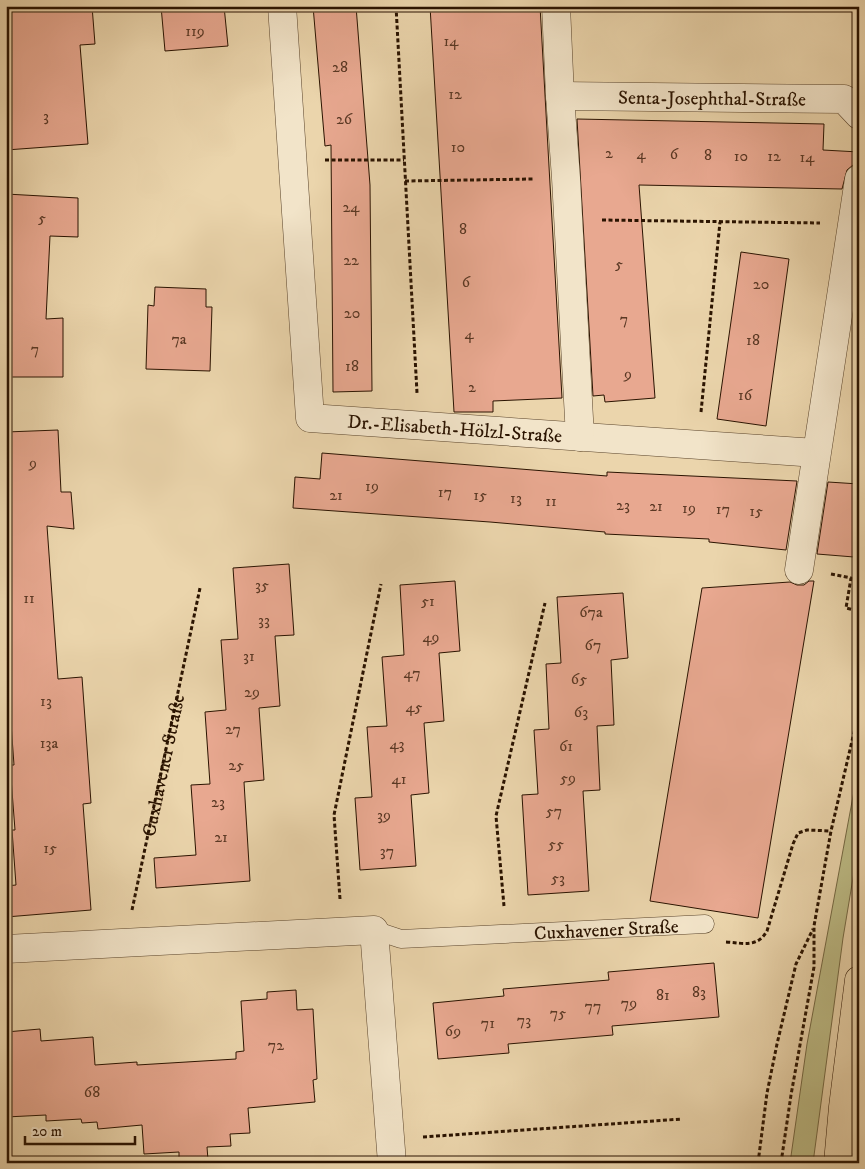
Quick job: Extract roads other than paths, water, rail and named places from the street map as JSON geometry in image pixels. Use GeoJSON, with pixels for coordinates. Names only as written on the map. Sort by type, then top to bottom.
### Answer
{"type":"FeatureCollection","features":[{"type":"Feature","properties":{"kind":"main road"},"geometry":{"type":"LineString","coordinates":[[838,1163],[843,1106],[859,980]]}},
{"type":"Feature","properties":{"kind":"street","name":"Dr.-Elisabeth-Hölzl-Straße"},"geometry":{"type":"LineString","coordinates":[[282,6],[310,418],[580,437],[556,6]]}},
{"type":"Feature","properties":{"kind":"street","name":"Senta-Josephthal-Straße"},"geometry":{"type":"LineString","coordinates":[[560,96],[844,100],[859,115]]}},
{"type":"Feature","properties":{"kind":"street"},"geometry":{"type":"LineString","coordinates":[[799,570],[859,179]]}},
{"type":"Feature","properties":{"kind":"street"},"geometry":{"type":"LineString","coordinates":[[580,437],[816,453]]}},
{"type":"Feature","properties":{"kind":"street"},"geometry":{"type":"LineString","coordinates":[[374,930],[391,1151]]}},
{"type":"Feature","properties":{"kind":"street","name":"Cuxhavener Straße"},"geometry":{"type":"LineString","coordinates":[[6,949],[374,930]]}},
{"type":"Feature","properties":{"kind":"lane","name":"Cuxhavener Straße"},"geometry":{"type":"LineString","coordinates":[[374,930],[401,939],[705,924]]}}]}
